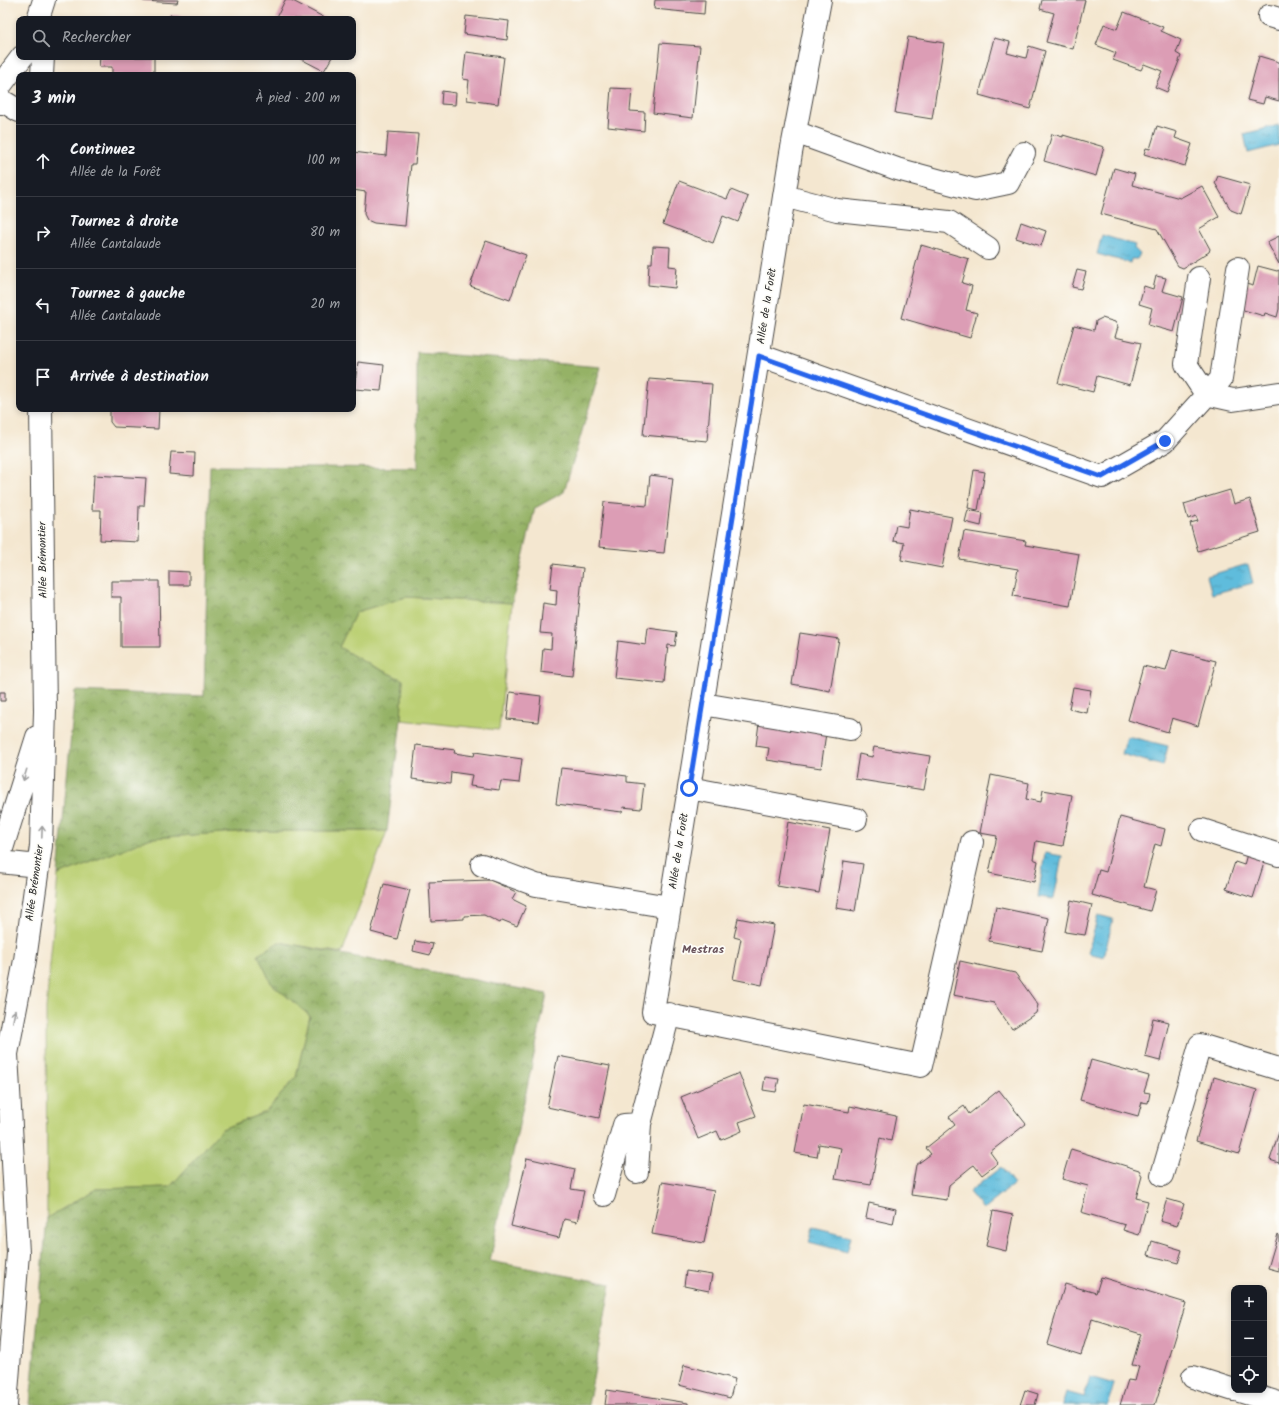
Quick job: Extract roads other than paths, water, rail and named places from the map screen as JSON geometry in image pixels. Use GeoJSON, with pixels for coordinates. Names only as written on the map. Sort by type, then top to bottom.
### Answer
{"type":"FeatureCollection","features":[{"type":"Feature","properties":{"kind":"street"},"geometry":{"type":"LineString","coordinates":[[39,16],[44,0]]}},
{"type":"Feature","properties":{"kind":"street","name":"Allée de la Forêt"},"geometry":{"type":"LineString","coordinates":[[820,0],[784,196],[653,1012],[921,1066],[972,842]]}},
{"type":"Feature","properties":{"kind":"street"},"geometry":{"type":"LineString","coordinates":[[0,86],[20,60]]}},
{"type":"Feature","properties":{"kind":"street"},"geometry":{"type":"LineString","coordinates":[[42,72],[43,60]]}},
{"type":"Feature","properties":{"kind":"street"},"geometry":{"type":"LineString","coordinates":[[0,103],[6,103],[16,109]]}},
{"type":"Feature","properties":{"kind":"street"},"geometry":{"type":"LineString","coordinates":[[795,132],[897,169],[975,190],[1008,182],[1024,152]]}},
{"type":"Feature","properties":{"kind":"street"},"geometry":{"type":"LineString","coordinates":[[784,196],[837,210],[949,222],[988,248]]}},
{"type":"Feature","properties":{"kind":"street"},"geometry":{"type":"LineString","coordinates":[[759,356],[1102,477],[1165,441],[1221,379],[1238,268]]}},
{"type":"Feature","properties":{"kind":"street"},"geometry":{"type":"LineString","coordinates":[[1199,278],[1186,364],[1206,394],[1233,400],[1279,393]]}},
{"type":"Feature","properties":{"kind":"street","name":"Allée Brémontier"},"geometry":{"type":"LineString","coordinates":[[6,1405],[18,1253],[3,1048],[25,960],[41,846],[45,711],[41,412]]}},
{"type":"Feature","properties":{"kind":"street"},"geometry":{"type":"LineString","coordinates":[[703,704],[850,729]]}},
{"type":"Feature","properties":{"kind":"street","name":"Allée Brémontier"},"geometry":{"type":"LineString","coordinates":[[0,855],[45,711]]}},
{"type":"Feature","properties":{"kind":"street"},"geometry":{"type":"LineString","coordinates":[[689,788],[856,819]]}},
{"type":"Feature","properties":{"kind":"street"},"geometry":{"type":"LineString","coordinates":[[1202,830],[1279,855]]}},
{"type":"Feature","properties":{"kind":"street"},"geometry":{"type":"LineString","coordinates":[[0,862],[38,866]]}},
{"type":"Feature","properties":{"kind":"street"},"geometry":{"type":"LineString","coordinates":[[482,865],[536,885],[670,907]]}},
{"type":"Feature","properties":{"kind":"street"},"geometry":{"type":"LineString","coordinates":[[637,1172],[640,1124],[669,1014]]}},
{"type":"Feature","properties":{"kind":"street"},"geometry":{"type":"LineString","coordinates":[[1162,1175],[1200,1045],[1279,1069]]}},
{"type":"Feature","properties":{"kind":"street"},"geometry":{"type":"LineString","coordinates":[[604,1195],[624,1125],[640,1124]]}},
{"type":"Feature","properties":{"kind":"street"},"geometry":{"type":"LineString","coordinates":[[1192,1377],[1231,1389]]}},
{"type":"Feature","properties":{"kind":"street"},"geometry":{"type":"LineString","coordinates":[[1245,1393],[1279,1403]]}},
{"type":"Feature","properties":{"kind":"water"},"geometry":{"type":"Polygon","coordinates":[[[1279,125],[1279,145],[1248,153],[1244,134],[1279,125]]]}},
{"type":"Feature","properties":{"kind":"water"},"geometry":{"type":"Polygon","coordinates":[[[1102,235],[1135,245],[1134,248],[1140,254],[1137,259],[1131,259],[1130,263],[1097,254],[1102,235]]]}},
{"type":"Feature","properties":{"kind":"water"},"geometry":{"type":"Polygon","coordinates":[[[1248,564],[1253,583],[1212,594],[1207,576],[1248,564]]]}},
{"type":"Feature","properties":{"kind":"water"},"geometry":{"type":"Polygon","coordinates":[[[1127,736],[1168,746],[1163,766],[1122,754],[1127,736]]]}},
{"type":"Feature","properties":{"kind":"water"},"geometry":{"type":"Polygon","coordinates":[[[1045,853],[1062,856],[1054,899],[1038,897],[1045,853]]]}},
{"type":"Feature","properties":{"kind":"water"},"geometry":{"type":"Polygon","coordinates":[[[1098,915],[1113,919],[1104,957],[1088,953],[1098,915]]]}},
{"type":"Feature","properties":{"kind":"water"},"geometry":{"type":"Polygon","coordinates":[[[1001,1167],[1014,1184],[983,1209],[969,1192],[1001,1167]]]}},
{"type":"Feature","properties":{"kind":"water"},"geometry":{"type":"Polygon","coordinates":[[[813,1227],[851,1236],[847,1252],[809,1242],[813,1227]]]}},
{"type":"Feature","properties":{"kind":"water"},"geometry":{"type":"Polygon","coordinates":[[[1090,1377],[1114,1384],[1108,1405],[1062,1405],[1066,1392],[1084,1397],[1090,1377]]]}},
{"type":"Feature","properties":{"kind":"district","name":"Mestras"},"geometry":{"type":"Point","coordinates":[703,949]}}]}
